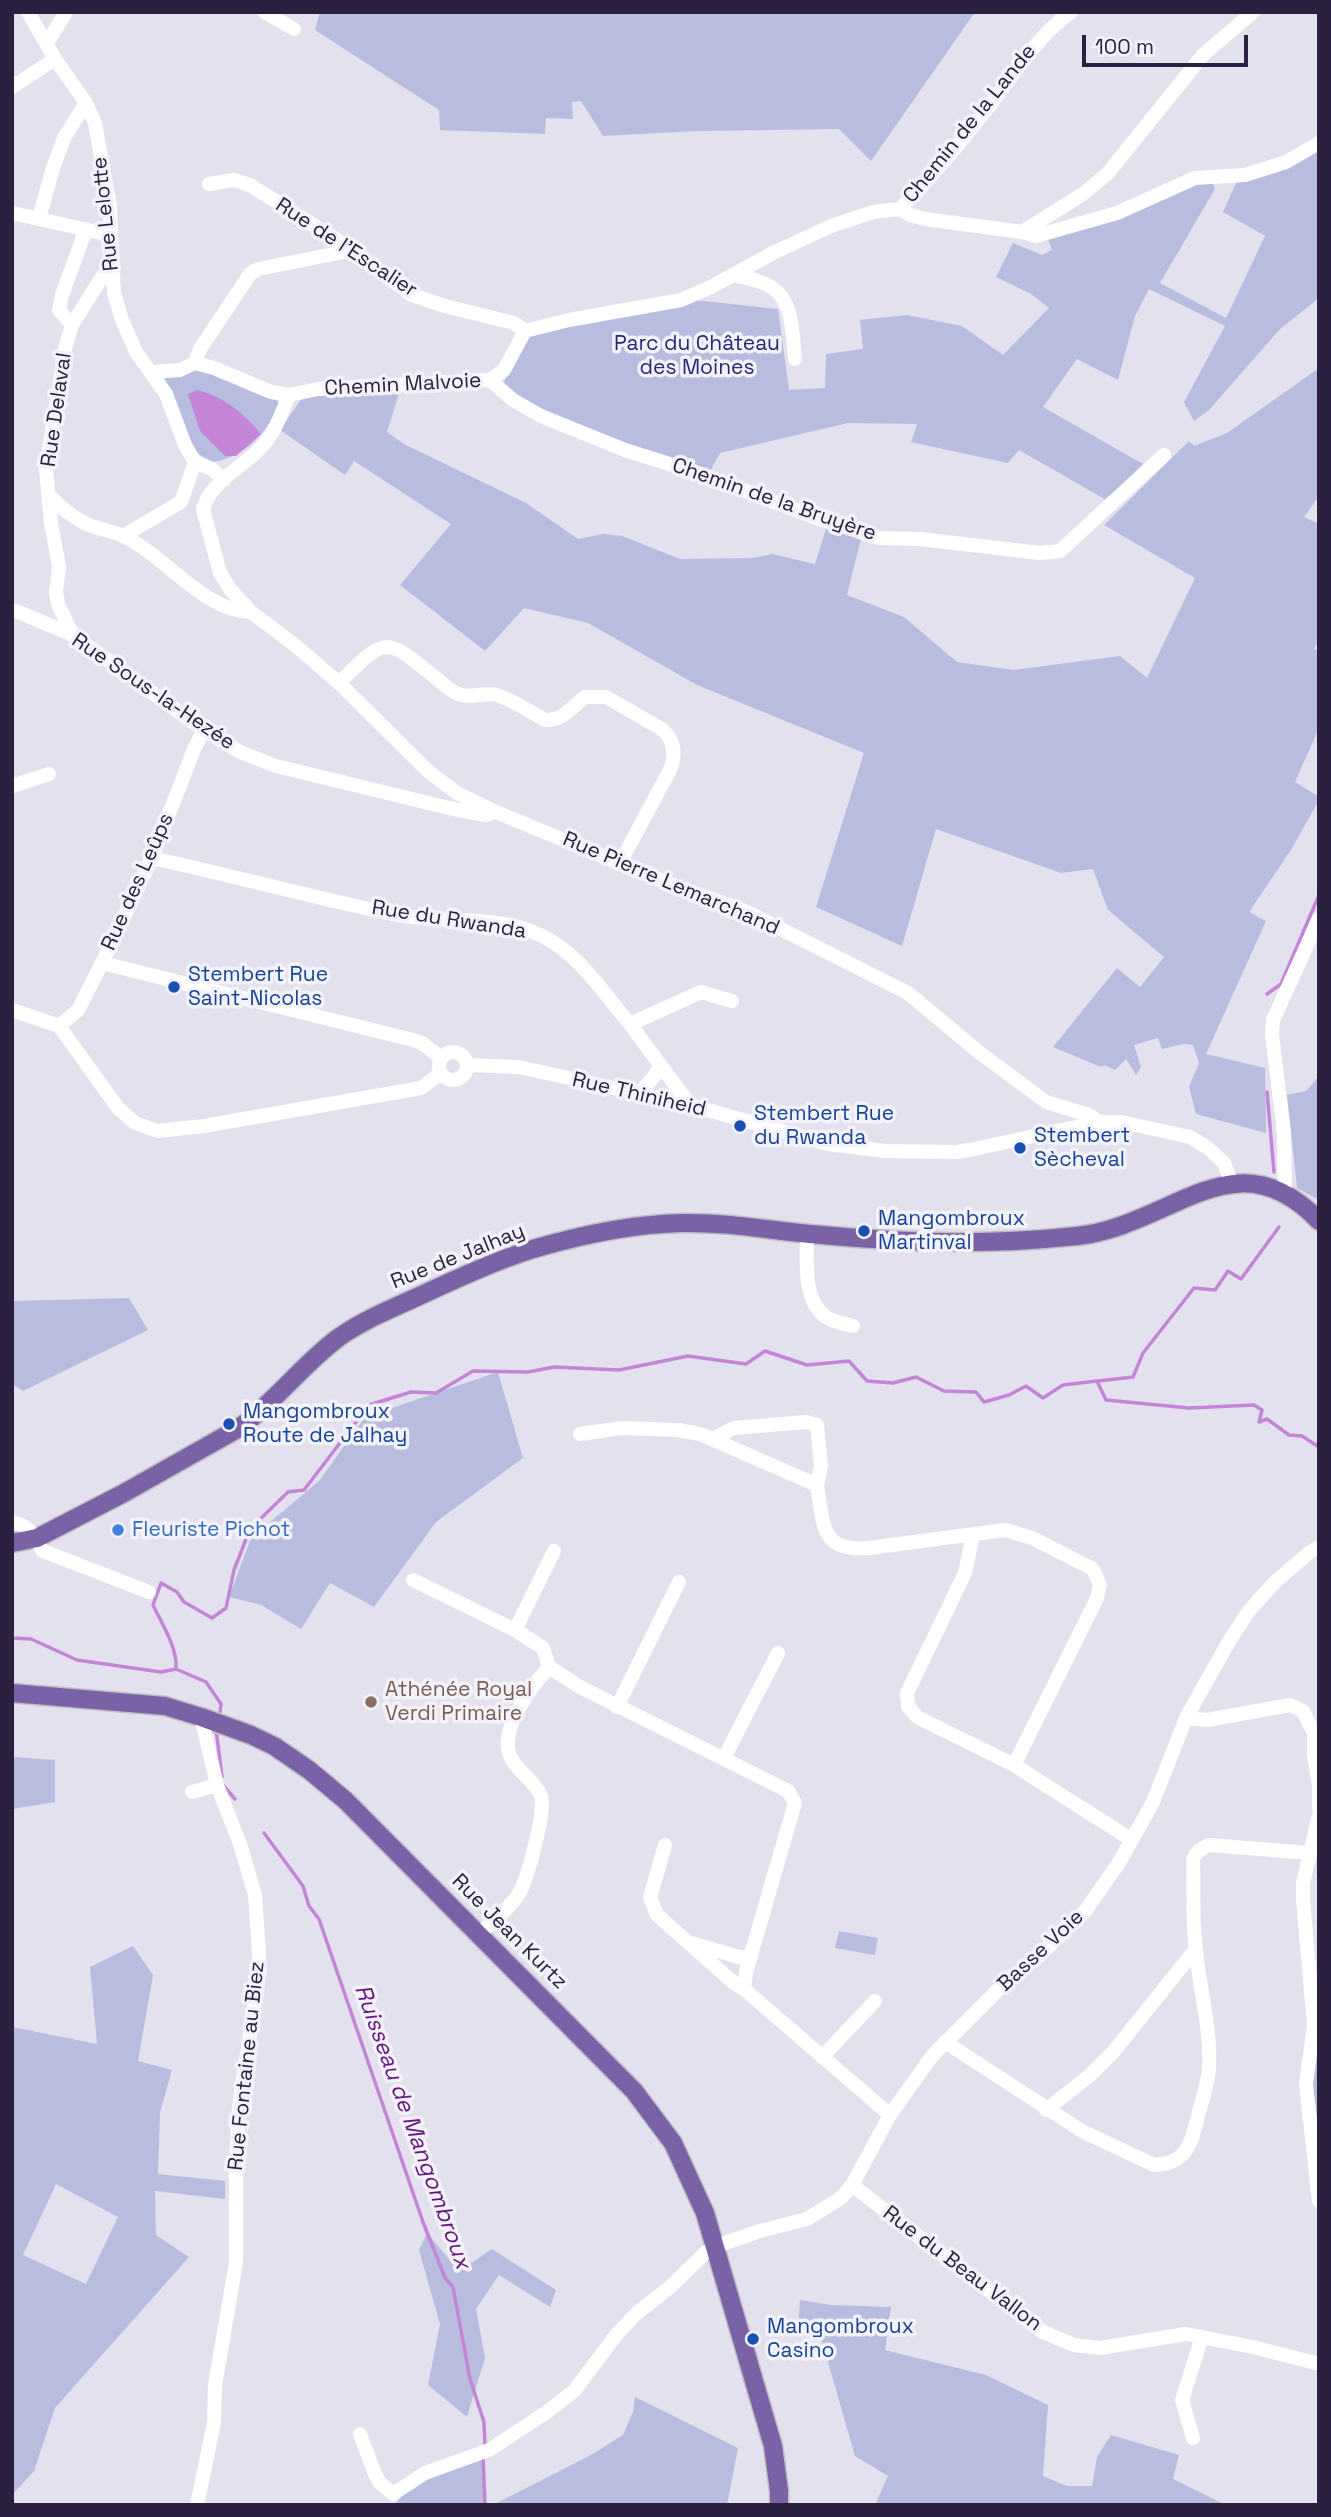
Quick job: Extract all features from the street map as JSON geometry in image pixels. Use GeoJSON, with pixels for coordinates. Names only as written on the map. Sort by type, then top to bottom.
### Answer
{"type":"FeatureCollection","features":[{"type":"Feature","properties":{"kind":"main road","name":"Rue de Jalhay"},"geometry":{"type":"LineString","coordinates":[[12,1543],[37,1538],[239,1428],[336,1340],[362,1322],[481,1268],[568,1240],[636,1227],[682,1223],[718,1223],[807,1234],[957,1243],[1075,1236],[1117,1227],[1203,1190],[1232,1184],[1260,1185],[1286,1195],[1306,1208],[1319,1221]]}},
{"type":"Feature","properties":{"kind":"main road","name":"Rue Jean Kurtz"},"geometry":{"type":"LineString","coordinates":[[12,1693],[164,1706],[251,1735],[309,1770],[345,1800],[632,2089],[673,2143],[705,2213],[774,2446],[779,2505]]}},
{"type":"Feature","properties":{"kind":"street","name":"Rue Lelotte"},"geometry":{"type":"LineString","coordinates":[[28,12],[54,59],[86,103],[95,123],[110,207],[114,293],[136,352],[153,372],[166,394],[185,446],[195,462]]}},
{"type":"Feature","properties":{"kind":"street"},"geometry":{"type":"LineString","coordinates":[[264,12],[295,29]]}},
{"type":"Feature","properties":{"kind":"street","name":"Chemin de la Lande"},"geometry":{"type":"LineString","coordinates":[[900,209],[985,112],[1040,37],[1072,12]]}},
{"type":"Feature","properties":{"kind":"street"},"geometry":{"type":"LineString","coordinates":[[1023,232],[1083,194],[1108,173],[1203,55],[1253,12]]}},
{"type":"Feature","properties":{"kind":"street"},"geometry":{"type":"LineString","coordinates":[[47,43],[63,18]]}},
{"type":"Feature","properties":{"kind":"street"},"geometry":{"type":"LineString","coordinates":[[12,87],[54,59]]}},
{"type":"Feature","properties":{"kind":"street"},"geometry":{"type":"LineString","coordinates":[[39,218],[64,138],[86,103]]}},
{"type":"Feature","properties":{"kind":"street"},"geometry":{"type":"LineString","coordinates":[[525,331],[569,320],[681,300],[831,226],[873,212],[900,209],[925,219],[1036,236],[1116,213],[1195,178],[1245,175],[1286,162],[1319,143]]}},
{"type":"Feature","properties":{"kind":"street","name":"Rue de l'Escalier"},"geometry":{"type":"LineString","coordinates":[[209,184],[234,180],[250,185],[334,238],[412,295],[514,323],[525,331]]}},
{"type":"Feature","properties":{"kind":"street"},"geometry":{"type":"LineString","coordinates":[[12,213],[110,235]]}},
{"type":"Feature","properties":{"kind":"street","name":"Rue Delaval"},"geometry":{"type":"LineString","coordinates":[[72,326],[59,310],[86,229]]}},
{"type":"Feature","properties":{"kind":"street"},"geometry":{"type":"LineString","coordinates":[[195,363],[200,349],[250,274],[258,269],[349,251]]}},
{"type":"Feature","properties":{"kind":"street","name":"Rue Delaval"},"geometry":{"type":"LineString","coordinates":[[73,635],[58,604],[56,592],[59,567],[51,523],[46,469],[65,349],[72,326],[102,277],[111,269]]}},
{"type":"Feature","properties":{"kind":"street"},"geometry":{"type":"LineString","coordinates":[[733,275],[770,286],[785,300],[790,316],[795,359]]}},
{"type":"Feature","properties":{"kind":"street","name":"Chemin Malvoie"},"geometry":{"type":"LineString","coordinates":[[289,394],[318,389],[491,380],[504,370],[525,331]]}},
{"type":"Feature","properties":{"kind":"street"},"geometry":{"type":"LineString","coordinates":[[123,536],[181,502],[195,462],[212,469],[224,480],[263,445],[280,419],[289,394],[271,392],[214,368],[195,363],[180,370],[153,372]]}},
{"type":"Feature","properties":{"kind":"street","name":"Chemin de la Bruyère"},"geometry":{"type":"LineString","coordinates":[[491,380],[513,400],[534,412],[625,450],[698,473],[811,516],[879,538],[894,540],[920,539],[1040,553],[1060,551],[1164,455]]}},
{"type":"Feature","properties":{"kind":"street","name":"Rue Pierre Lemarchand"},"geometry":{"type":"LineString","coordinates":[[224,480],[205,501],[203,509],[220,573],[251,612],[339,683],[428,771],[457,793],[620,863],[745,911],[908,993],[980,1053],[1046,1101],[1089,1115],[1099,1122],[1121,1122],[1190,1137],[1208,1147],[1224,1163],[1232,1184]]}},
{"type":"Feature","properties":{"kind":"street","name":"Rue Delaval"},"geometry":{"type":"LineString","coordinates":[[49,495],[65,512],[90,525],[123,536],[213,600],[238,612],[251,612]]}},
{"type":"Feature","properties":{"kind":"street","name":"Rue Sous-la-Hezée"},"geometry":{"type":"LineString","coordinates":[[16,611],[73,635],[204,730],[240,752],[276,766],[453,809],[486,815],[496,812]]}},
{"type":"Feature","properties":{"kind":"street"},"geometry":{"type":"LineString","coordinates":[[339,683],[370,653],[380,647],[389,647],[401,650],[454,692],[468,697],[497,695],[545,720],[569,713],[585,697],[606,697],[660,727],[667,733],[675,755],[671,768],[620,863]]}},
{"type":"Feature","properties":{"kind":"street","name":"Rue des Leûps"},"geometry":{"type":"LineString","coordinates":[[59,1026],[78,1010],[102,963],[152,858],[194,749],[204,730]]}},
{"type":"Feature","properties":{"kind":"street"},"geometry":{"type":"LineString","coordinates":[[12,786],[49,774]]}},
{"type":"Feature","properties":{"kind":"street","name":"Rue du Rwanda"},"geometry":{"type":"LineString","coordinates":[[152,858],[400,916],[498,924],[539,934],[566,952],[630,1024],[690,1105]]}},
{"type":"Feature","properties":{"kind":"street"},"geometry":{"type":"LineString","coordinates":[[1286,1195],[1283,1133],[1272,1035],[1273,1020],[1319,919]]}},
{"type":"Feature","properties":{"kind":"street"},"geometry":{"type":"LineString","coordinates":[[1302,954],[1319,944]]}},
{"type":"Feature","properties":{"kind":"street"},"geometry":{"type":"LineString","coordinates":[[102,963],[413,1040],[422,1043],[441,1065]]}},
{"type":"Feature","properties":{"kind":"street"},"geometry":{"type":"LineString","coordinates":[[630,1024],[701,992],[732,1001]]}},
{"type":"Feature","properties":{"kind":"street"},"geometry":{"type":"LineString","coordinates":[[12,1010],[59,1026]]}},
{"type":"Feature","properties":{"kind":"street","name":"Rue Thiniheid"},"geometry":{"type":"LineString","coordinates":[[59,1026],[118,1108],[135,1123],[158,1131],[204,1126],[421,1088],[450,1052],[464,1056],[467,1065],[465,1074],[457,1080],[448,1079],[441,1065]]}},
{"type":"Feature","properties":{"kind":"street","name":"Rue Thiniheid"},"geometry":{"type":"LineString","coordinates":[[467,1065],[519,1067],[690,1105],[828,1144],[886,1151],[957,1152],[1099,1122]]}},
{"type":"Feature","properties":{"kind":"street"},"geometry":{"type":"LineString","coordinates":[[639,1093],[661,1065]]}},
{"type":"Feature","properties":{"kind":"street"},"geometry":{"type":"LineString","coordinates":[[807,1234],[809,1289],[816,1306],[826,1317],[853,1326]]}},
{"type":"Feature","properties":{"kind":"street"},"geometry":{"type":"LineString","coordinates":[[713,1439],[734,1428],[806,1422],[817,1425],[821,1466],[817,1485],[825,1528],[830,1539],[839,1547],[869,1548],[1005,1530],[1032,1538],[1093,1569],[1100,1585],[1097,1598],[1014,1765]]}},
{"type":"Feature","properties":{"kind":"street"},"geometry":{"type":"LineString","coordinates":[[580,1434],[621,1428],[678,1430],[713,1439],[817,1485]]}},
{"type":"Feature","properties":{"kind":"street"},"geometry":{"type":"LineString","coordinates":[[12,1522],[24,1525],[37,1538],[43,1551],[149,1592]]}},
{"type":"Feature","properties":{"kind":"street"},"geometry":{"type":"LineString","coordinates":[[973,1534],[965,1573],[912,1679],[907,1693],[908,1706],[917,1717],[1014,1765],[1132,1840]]}},
{"type":"Feature","properties":{"kind":"street","name":"Basse Voie"},"geometry":{"type":"LineString","coordinates":[[716,2246],[807,2219],[841,2198],[852,2185],[890,2115],[945,2042],[999,1989],[1074,1923],[1120,1861],[1153,1802],[1186,1718],[1228,1643],[1248,1612],[1276,1581],[1319,1547]]}},
{"type":"Feature","properties":{"kind":"street"},"geometry":{"type":"LineString","coordinates":[[515,1630],[554,1551]]}},
{"type":"Feature","properties":{"kind":"street"},"geometry":{"type":"LineString","coordinates":[[413,1580],[515,1630],[543,1648],[549,1667],[580,1687],[788,1791],[795,1803],[744,1989]]}},
{"type":"Feature","properties":{"kind":"street"},"geometry":{"type":"LineString","coordinates":[[617,1707],[679,1582]]}},
{"type":"Feature","properties":{"kind":"street"},"geometry":{"type":"LineString","coordinates":[[724,1758],[778,1653]]}},
{"type":"Feature","properties":{"kind":"street"},"geometry":{"type":"LineString","coordinates":[[480,1934],[517,1896],[525,1882],[542,1810],[541,1797],[511,1758],[509,1731],[532,1687],[549,1667]]}},
{"type":"Feature","properties":{"kind":"street"},"geometry":{"type":"LineString","coordinates":[[1186,1718],[1207,1720],[1290,1705],[1308,1716],[1317,1735],[1314,1755],[1319,1808]]}},
{"type":"Feature","properties":{"kind":"street","name":"Rue Fontaine au Biez"},"geometry":{"type":"LineString","coordinates":[[197,2505],[214,2423],[215,2385],[236,2263],[239,2106],[260,1969],[255,1895],[240,1844],[217,1785],[201,1717]]}},
{"type":"Feature","properties":{"kind":"street"},"geometry":{"type":"LineString","coordinates":[[192,1792],[217,1785]]}},
{"type":"Feature","properties":{"kind":"street"},"geometry":{"type":"LineString","coordinates":[[1319,1815],[1303,1883],[1314,2026],[1306,2084],[1319,2202]]}},
{"type":"Feature","properties":{"kind":"street"},"geometry":{"type":"LineString","coordinates":[[665,1845],[650,1898],[657,1915],[890,2115]]}},
{"type":"Feature","properties":{"kind":"street"},"geometry":{"type":"LineString","coordinates":[[945,2042],[1082,2131],[1154,2165],[1177,2161],[1188,2150],[1193,2137],[1209,2071],[1206,2009],[1195,1950],[1193,1860],[1200,1849],[1209,1845],[1310,1853]]}},
{"type":"Feature","properties":{"kind":"street"},"geometry":{"type":"LineString","coordinates":[[688,1942],[739,1957],[751,1957]]}},
{"type":"Feature","properties":{"kind":"street"},"geometry":{"type":"LineString","coordinates":[[1046,2110],[1114,2051],[1195,1950]]}},
{"type":"Feature","properties":{"kind":"street"},"geometry":{"type":"LineString","coordinates":[[822,2057],[874,2001]]}},
{"type":"Feature","properties":{"kind":"street","name":"Rue du Beau Vallon"},"geometry":{"type":"LineString","coordinates":[[852,2185],[1041,2331],[1074,2345],[1100,2348],[1186,2334],[1319,2364]]}},
{"type":"Feature","properties":{"kind":"street"},"geometry":{"type":"LineString","coordinates":[[360,2434],[375,2474],[380,2483],[393,2494],[425,2473],[489,2450],[574,2391],[617,2334],[637,2313],[716,2246]]}},
{"type":"Feature","properties":{"kind":"street"},"geometry":{"type":"LineString","coordinates":[[1193,2438],[1182,2400],[1202,2337]]}},
{"type":"Feature","properties":{"kind":"green space"},"geometry":{"type":"Polygon","coordinates":[[[320,12],[975,12],[871,161],[839,129],[697,131],[603,136],[581,101],[572,102],[573,119],[546,118],[545,134],[440,130],[439,110],[315,30],[320,12]]]}},
{"type":"Feature","properties":{"kind":"green space","name":"Parc du Château des Moines"},"geometry":{"type":"Polygon","coordinates":[[[1319,151],[1319,298],[1280,329],[1209,410],[1194,421],[1184,402],[1225,326],[1149,289],[1135,316],[1118,380],[1077,359],[1043,407],[1143,464],[1108,501],[1019,450],[1008,463],[911,442],[917,424],[848,423],[720,453],[708,475],[542,414],[502,385],[528,334],[694,300],[778,309],[789,390],[825,388],[826,354],[863,349],[860,320],[907,315],[962,326],[1003,355],[1049,308],[1031,294],[996,277],[1013,243],[1042,255],[1052,250],[1047,237],[1201,183],[1212,182],[1215,189],[1160,283],[1226,318],[1265,236],[1223,212],[1238,179],[1272,172],[1319,151]]]}},
{"type":"Feature","properties":{"kind":"green space"},"geometry":{"type":"Polygon","coordinates":[[[1319,368],[1319,496],[1304,517],[1319,524],[1319,640],[1314,649],[1319,651],[1319,728],[1295,782],[1319,797],[1319,800],[1291,850],[1249,912],[1266,921],[1206,1054],[1265,1068],[1266,1133],[1196,1114],[1189,1087],[1199,1063],[1193,1045],[1183,1044],[1162,1049],[1158,1038],[1134,1045],[1141,1067],[1136,1075],[1126,1059],[1115,1070],[1053,1047],[1117,968],[1140,987],[1164,957],[1108,910],[1093,869],[1061,873],[936,829],[902,946],[816,907],[864,753],[697,685],[588,623],[524,608],[485,651],[400,585],[451,524],[354,461],[345,475],[280,430],[302,398],[324,394],[399,393],[387,432],[404,444],[526,503],[578,539],[603,534],[622,536],[680,559],[753,558],[772,554],[815,564],[826,529],[861,539],[847,595],[904,617],[957,662],[1014,670],[1120,656],[1147,678],[1195,578],[1104,525],[1189,441],[1194,446],[1227,433],[1319,368]]]}},
{"type":"Feature","properties":{"kind":"green space"},"geometry":{"type":"Polygon","coordinates":[[[198,369],[216,373],[277,400],[280,406],[253,443],[235,455],[213,462],[198,454],[190,441],[164,377],[198,369]]]}},
{"type":"Feature","properties":{"kind":"green space"},"geometry":{"type":"Polygon","coordinates":[[[1319,1076],[1319,1200],[1297,1188],[1287,1095],[1306,1091],[1319,1076]]]}},
{"type":"Feature","properties":{"kind":"green space"},"geometry":{"type":"Polygon","coordinates":[[[129,1298],[148,1330],[23,1391],[12,1384],[12,1301],[129,1298]]]}},
{"type":"Feature","properties":{"kind":"green space"},"geometry":{"type":"Polygon","coordinates":[[[498,1372],[523,1458],[436,1522],[374,1607],[330,1583],[301,1629],[261,1605],[229,1597],[251,1538],[319,1481],[365,1417],[498,1372]]]}},
{"type":"Feature","properties":{"kind":"green space"},"geometry":{"type":"Polygon","coordinates":[[[12,1757],[55,1760],[55,1802],[12,1809],[12,1757]]]}},
{"type":"Feature","properties":{"kind":"green space"},"geometry":{"type":"Polygon","coordinates":[[[839,1931],[878,1938],[875,1955],[835,1948],[839,1931]]]}},
{"type":"Feature","properties":{"kind":"green space"},"geometry":{"type":"Polygon","coordinates":[[[133,1946],[153,1975],[138,2061],[172,2070],[160,2112],[158,2174],[225,2181],[225,2199],[155,2191],[156,2235],[189,2257],[55,2408],[34,2471],[12,2495],[12,2027],[97,2044],[90,1967],[133,1946]],[[56,2184],[23,2255],[86,2284],[118,2217],[56,2184]]]}},
{"type":"Feature","properties":{"kind":"green space"},"geometry":{"type":"Polygon","coordinates":[[[1315,1978],[1319,1979],[1319,2161],[1310,2084],[1315,1978]]]}},
{"type":"Feature","properties":{"kind":"green space"},"geometry":{"type":"Polygon","coordinates":[[[427,2233],[459,2271],[492,2249],[556,2290],[550,2307],[499,2275],[476,2309],[485,2358],[467,2417],[428,2385],[440,2324],[419,2250],[427,2233]]]}},
{"type":"Feature","properties":{"kind":"green space"},"geometry":{"type":"Polygon","coordinates":[[[800,2300],[832,2305],[891,2307],[885,2350],[986,2375],[1048,2405],[1043,2476],[1067,2486],[1092,2486],[1097,2457],[1111,2435],[1179,2455],[1173,2479],[1226,2505],[875,2505],[888,2476],[855,2456],[822,2341],[798,2328],[800,2300]]]}},
{"type":"Feature","properties":{"kind":"green space"},"geometry":{"type":"Polygon","coordinates":[[[635,2397],[738,2448],[727,2505],[493,2505],[589,2456],[623,2435],[633,2412],[635,2397]]]}},
{"type":"Feature","properties":{"kind":"green space"},"geometry":{"type":"Polygon","coordinates":[[[483,2458],[485,2505],[395,2505],[406,2490],[440,2473],[483,2458]]]}},
{"type":"Feature","properties":{"kind":"shaded area"},"geometry":{"type":"Polygon","coordinates":[[[197,390],[232,406],[261,434],[236,456],[225,456],[200,431],[188,394],[197,390]]]}},
{"type":"Feature","properties":{"kind":"waterway"},"geometry":{"type":"LineString","coordinates":[[1267,994],[1281,984],[1319,895]]}},
{"type":"Feature","properties":{"kind":"waterway"},"geometry":{"type":"LineString","coordinates":[[1267,1092],[1274,1172]]}},
{"type":"Feature","properties":{"kind":"waterway"},"geometry":{"type":"LineString","coordinates":[[1098,1381],[1133,1377],[1143,1353],[1194,1288],[1215,1290],[1228,1271],[1241,1279],[1279,1227]]}},
{"type":"Feature","properties":{"kind":"waterway"},"geometry":{"type":"LineString","coordinates":[[176,1669],[172,1645],[153,1605],[161,1583],[177,1592],[184,1602],[212,1618],[226,1608],[234,1570],[250,1529],[288,1492],[304,1490],[369,1405],[411,1392],[436,1393],[473,1371],[528,1372],[554,1367],[619,1370],[688,1356],[746,1364],[765,1351],[807,1365],[849,1361],[867,1381],[893,1383],[916,1377],[944,1391],[976,1392],[984,1402],[1009,1395],[1026,1386],[1043,1398],[1063,1385],[1097,1381],[1106,1400],[1189,1408],[1254,1405],[1262,1410],[1259,1422],[1267,1419],[1289,1435],[1302,1436],[1319,1447]]}},
{"type":"Feature","properties":{"kind":"waterway","name":"Ruisseau de Mangombroux"},"geometry":{"type":"LineString","coordinates":[[12,1638],[31,1639],[77,1660],[161,1672],[176,1669],[206,1682],[221,1704],[220,1712]]}},
{"type":"Feature","properties":{"kind":"waterway","name":"Ruisseau de Mangombroux"},"geometry":{"type":"LineString","coordinates":[[216,1729],[222,1777]]}},
{"type":"Feature","properties":{"kind":"waterway","name":"Ruisseau de Mangombroux"},"geometry":{"type":"LineString","coordinates":[[223,1785],[235,1799]]}},
{"type":"Feature","properties":{"kind":"waterway","name":"Ruisseau de Mangombroux"},"geometry":{"type":"LineString","coordinates":[[264,1833],[303,1886],[309,1906],[319,1919],[423,2222],[445,2278],[453,2287],[470,2379],[484,2422],[485,2447]]}},
{"type":"Feature","properties":{"kind":"waterway","name":"Ruisseau de Mangombroux"},"geometry":{"type":"LineString","coordinates":[[483,2458],[485,2505]]}},
{"type":"Feature","properties":{"kind":"place","name":"Stembert Rue Saint-Nicolas"},"geometry":{"type":"Point","coordinates":[174,987]}},
{"type":"Feature","properties":{"kind":"place","name":"Stembert Rue du Rwanda"},"geometry":{"type":"Point","coordinates":[740,1126]}},
{"type":"Feature","properties":{"kind":"place","name":"Stembert Sècheval"},"geometry":{"type":"Point","coordinates":[1020,1148]}},
{"type":"Feature","properties":{"kind":"place","name":"Mangombroux Martinval"},"geometry":{"type":"Point","coordinates":[864,1231]}},
{"type":"Feature","properties":{"kind":"place","name":"Mangombroux Route de Jalhay"},"geometry":{"type":"Point","coordinates":[229,1424]}},
{"type":"Feature","properties":{"kind":"place","name":"Fleuriste Pichot"},"geometry":{"type":"Point","coordinates":[118,1530]}},
{"type":"Feature","properties":{"kind":"place","name":"Athénée Royal Verdi Primaire"},"geometry":{"type":"Point","coordinates":[371,1702]}},
{"type":"Feature","properties":{"kind":"place","name":"Mangombroux Casino"},"geometry":{"type":"Point","coordinates":[753,2339]}}]}
